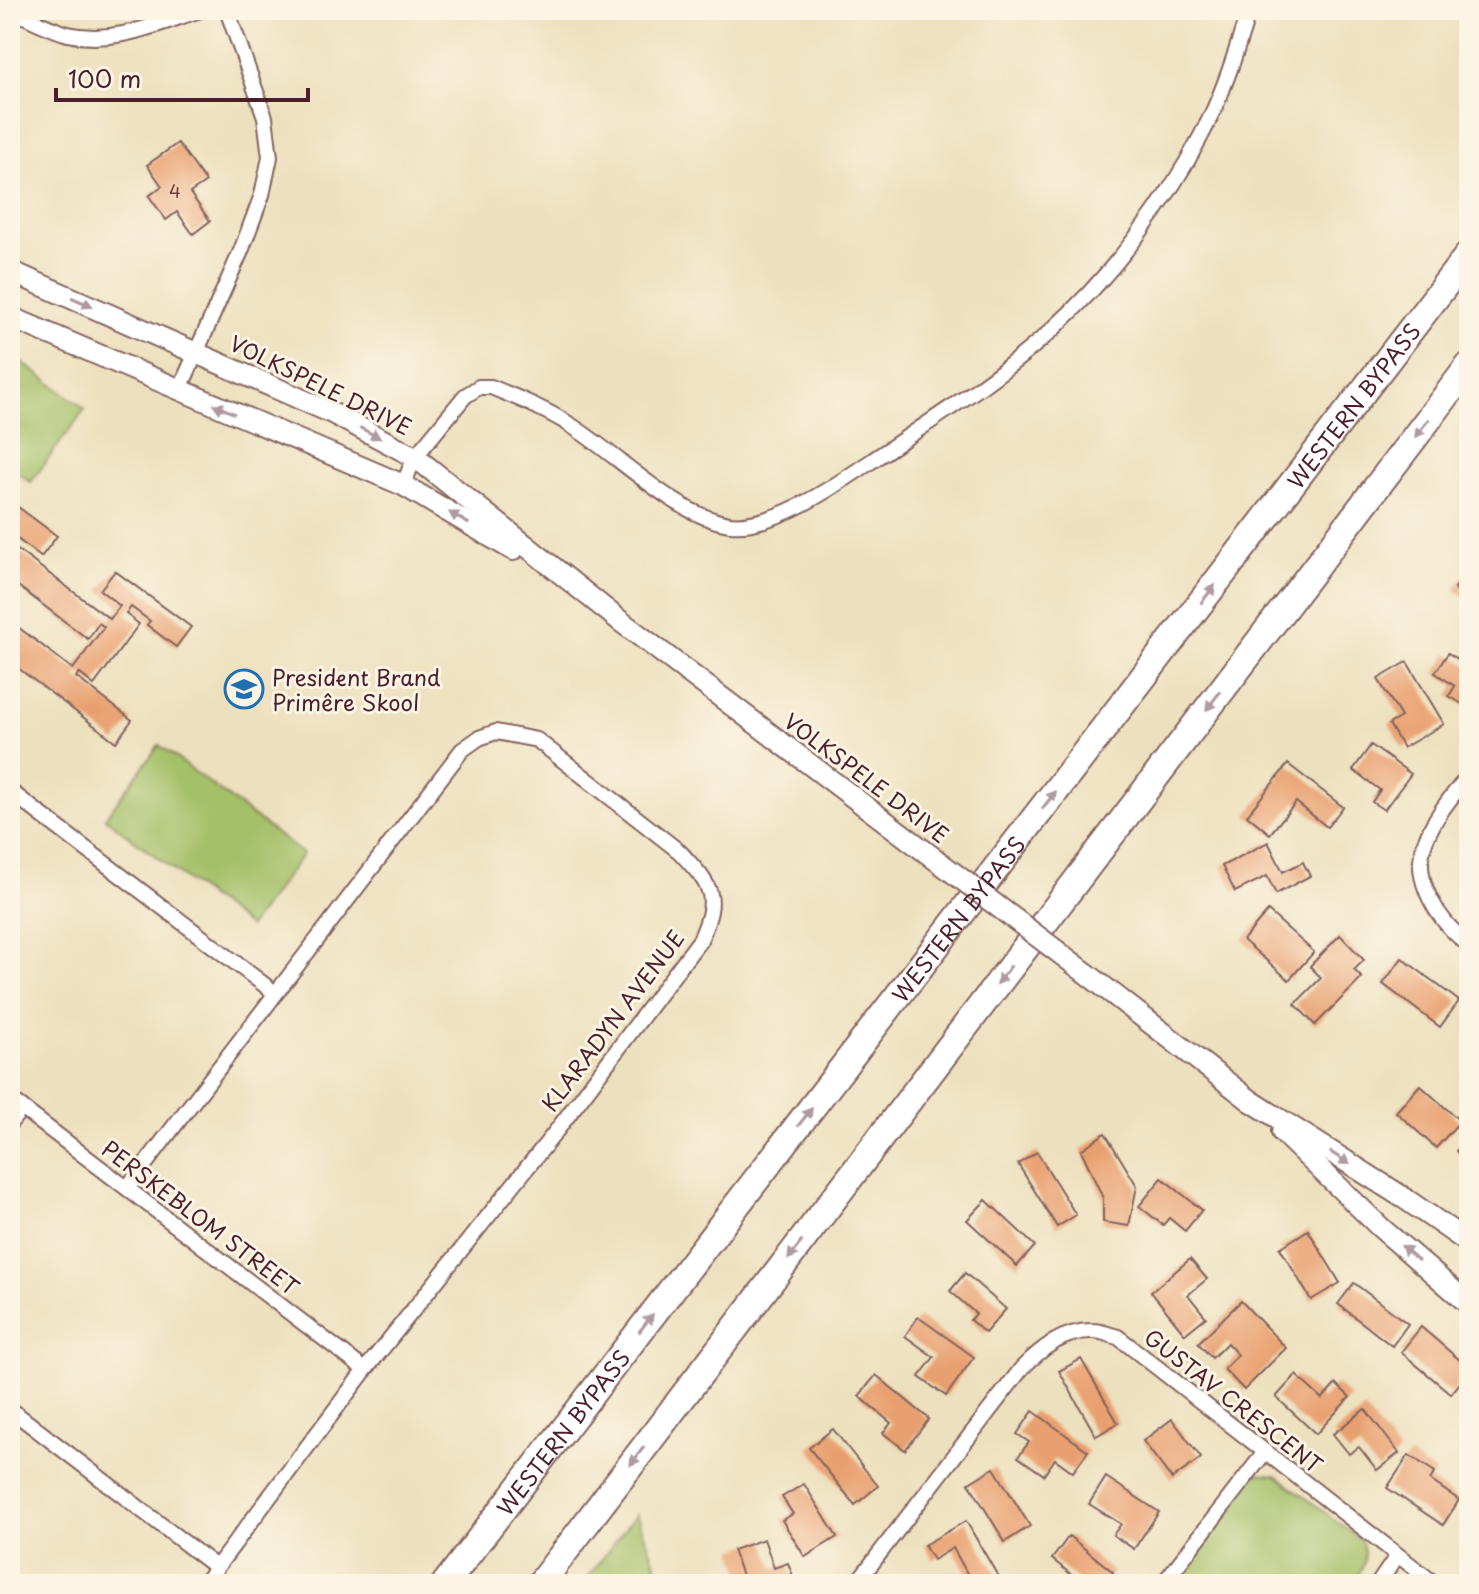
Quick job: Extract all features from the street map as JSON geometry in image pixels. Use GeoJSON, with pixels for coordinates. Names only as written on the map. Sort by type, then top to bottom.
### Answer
{"type":"FeatureCollection","features":[{"type":"Feature","properties":{"kind":"highway","name":"WESTERN BYPASS"},"geometry":{"type":"LineString","coordinates":[[445,1584],[1469,254]]}},
{"type":"Feature","properties":{"kind":"highway"},"geometry":{"type":"LineString","coordinates":[[540,1584],[1469,366]]}},
{"type":"Feature","properties":{"kind":"street"},"geometry":{"type":"LineString","coordinates":[[11,10],[67,33],[93,37],[126,34],[201,10]]}},
{"type":"Feature","properties":{"kind":"street"},"geometry":{"type":"LineString","coordinates":[[180,389],[262,195],[270,157],[265,117],[227,10]]}},
{"type":"Feature","properties":{"kind":"street"},"geometry":{"type":"LineString","coordinates":[[403,485],[415,457],[465,396],[479,387],[491,387],[571,425],[679,504],[711,520],[752,525],[844,480],[999,374],[1052,330],[1102,280],[1162,199],[1202,134],[1228,76],[1249,10]]}},
{"type":"Feature","properties":{"kind":"street","name":"VOLKSPELE DRIVE"},"geometry":{"type":"LineString","coordinates":[[10,271],[198,351],[330,412],[415,457],[619,620],[1251,1101]]}},
{"type":"Feature","properties":{"kind":"street","name":"VOLKSPELE DRIVE"},"geometry":{"type":"LineString","coordinates":[[10,317],[403,485],[495,538],[619,620]]}},
{"type":"Feature","properties":{"kind":"street","name":"KLARADYN AVENUE"},"geometry":{"type":"LineString","coordinates":[[127,1188],[462,750],[479,738],[496,732],[537,740],[680,852],[700,874],[711,895],[711,914],[700,940],[554,1134],[365,1370],[204,1584]]}},
{"type":"Feature","properties":{"kind":"street"},"geometry":{"type":"LineString","coordinates":[[1469,775],[1440,812],[1424,844],[1421,864],[1425,886],[1437,910],[1469,945]]}},
{"type":"Feature","properties":{"kind":"street"},"geometry":{"type":"LineString","coordinates":[[10,791],[275,993]]}},
{"type":"Feature","properties":{"kind":"street"},"geometry":{"type":"LineString","coordinates":[[1251,1101],[1469,1243]]}},
{"type":"Feature","properties":{"kind":"street"},"geometry":{"type":"LineString","coordinates":[[1251,1101],[1381,1228],[1469,1304]]}},
{"type":"Feature","properties":{"kind":"street"},"geometry":{"type":"LineString","coordinates":[[10,1123],[16,1104]]}},
{"type":"Feature","properties":{"kind":"street","name":"PERSKEBLOM STREET"},"geometry":{"type":"LineString","coordinates":[[16,1104],[365,1370]]}},
{"type":"Feature","properties":{"kind":"street"},"geometry":{"type":"LineString","coordinates":[[1381,1228],[1404,1198]]}},
{"type":"Feature","properties":{"kind":"street","name":"GUSTAV CRESCENT"},"geometry":{"type":"LineString","coordinates":[[856,1584],[1022,1368],[1045,1346],[1069,1335],[1094,1331],[1118,1337],[1435,1584]]}},
{"type":"Feature","properties":{"kind":"street"},"geometry":{"type":"LineString","coordinates":[[10,1409],[216,1567]]}},
{"type":"Feature","properties":{"kind":"street"},"geometry":{"type":"LineString","coordinates":[[1163,1584],[1265,1452]]}},
{"type":"Feature","properties":{"kind":"street"},"geometry":{"type":"LineString","coordinates":[[1378,1584],[1397,1556]]}},
{"type":"Feature","properties":{"kind":"green space"},"geometry":{"type":"Polygon","coordinates":[[[11,354],[85,409],[31,482],[10,467],[11,354]]]}},
{"type":"Feature","properties":{"kind":"green space"},"geometry":{"type":"Polygon","coordinates":[[[159,745],[303,854],[249,927],[105,818],[159,745]]]}},
{"type":"Feature","properties":{"kind":"green space"},"geometry":{"type":"Polygon","coordinates":[[[1259,1473],[1276,1475],[1361,1540],[1364,1564],[1351,1584],[1167,1584],[1243,1483],[1259,1473]]]}},
{"type":"Feature","properties":{"kind":"green space"},"geometry":{"type":"Polygon","coordinates":[[[636,1514],[664,1584],[583,1584],[636,1514]]]}},
{"type":"Feature","properties":{"kind":"building"},"geometry":{"type":"Polygon","coordinates":[[[178,143],[206,182],[190,193],[210,221],[193,234],[177,212],[166,220],[149,196],[162,186],[147,165],[178,143]]]}},
{"type":"Feature","properties":{"kind":"building"},"geometry":{"type":"Polygon","coordinates":[[[10,501],[57,536],[41,557],[16,538],[11,545],[110,619],[120,606],[100,590],[115,571],[191,627],[176,647],[147,625],[150,621],[131,607],[126,614],[139,624],[94,685],[79,673],[76,677],[132,720],[116,742],[10,662],[10,621],[73,669],[104,627],[99,623],[88,639],[10,580],[10,568],[16,561],[10,556],[10,501]]]}},
{"type":"Feature","properties":{"kind":"building"},"geometry":{"type":"Polygon","coordinates":[[[1469,570],[1469,601],[1454,589],[1469,570]]]}},
{"type":"Feature","properties":{"kind":"building"},"geometry":{"type":"Polygon","coordinates":[[[1448,653],[1469,666],[1467,707],[1449,696],[1455,686],[1435,673],[1448,653]]]}},
{"type":"Feature","properties":{"kind":"building"},"geometry":{"type":"Polygon","coordinates":[[[1407,662],[1444,724],[1403,748],[1389,724],[1401,717],[1378,679],[1407,662]]]}},
{"type":"Feature","properties":{"kind":"building"},"geometry":{"type":"Polygon","coordinates":[[[1371,745],[1411,774],[1384,810],[1372,802],[1380,790],[1353,770],[1371,745]]]}},
{"type":"Feature","properties":{"kind":"building"},"geometry":{"type":"Polygon","coordinates":[[[1288,764],[1343,807],[1327,827],[1296,802],[1270,834],[1247,815],[1288,764]]]}},
{"type":"Feature","properties":{"kind":"building"},"geometry":{"type":"Polygon","coordinates":[[[1268,842],[1283,872],[1303,862],[1310,876],[1276,894],[1267,876],[1235,892],[1222,866],[1268,842]]]}},
{"type":"Feature","properties":{"kind":"building"},"geometry":{"type":"Polygon","coordinates":[[[1268,911],[1314,952],[1289,980],[1243,940],[1268,911]]]}},
{"type":"Feature","properties":{"kind":"building"},"geometry":{"type":"Polygon","coordinates":[[[1340,935],[1364,960],[1354,970],[1362,978],[1315,1025],[1295,1004],[1321,978],[1310,966],[1340,935]]]}},
{"type":"Feature","properties":{"kind":"building"},"geometry":{"type":"Polygon","coordinates":[[[1402,958],[1459,1001],[1440,1027],[1383,984],[1402,958]]]}},
{"type":"Feature","properties":{"kind":"building"},"geometry":{"type":"Polygon","coordinates":[[[1420,1085],[1460,1121],[1436,1148],[1396,1112],[1420,1085]]]}},
{"type":"Feature","properties":{"kind":"building"},"geometry":{"type":"Polygon","coordinates":[[[1105,1133],[1137,1186],[1129,1226],[1103,1222],[1103,1198],[1081,1150],[1105,1133]]]}},
{"type":"Feature","properties":{"kind":"building"},"geometry":{"type":"Polygon","coordinates":[[[1469,1138],[1469,1163],[1456,1151],[1469,1138]]]}},
{"type":"Feature","properties":{"kind":"building"},"geometry":{"type":"Polygon","coordinates":[[[1037,1152],[1076,1215],[1057,1227],[1018,1164],[1037,1152]]]}},
{"type":"Feature","properties":{"kind":"building"},"geometry":{"type":"Polygon","coordinates":[[[1162,1178],[1202,1210],[1185,1231],[1169,1218],[1163,1225],[1139,1206],[1162,1178]]]}},
{"type":"Feature","properties":{"kind":"building"},"geometry":{"type":"Polygon","coordinates":[[[986,1200],[1035,1246],[1017,1266],[967,1220],[986,1200]]]}},
{"type":"Feature","properties":{"kind":"building"},"geometry":{"type":"Polygon","coordinates":[[[1308,1230],[1340,1283],[1311,1300],[1280,1248],[1308,1230]]]}},
{"type":"Feature","properties":{"kind":"building"},"geometry":{"type":"Polygon","coordinates":[[[1190,1259],[1207,1279],[1188,1295],[1206,1317],[1185,1334],[1151,1292],[1190,1259]]]}},
{"type":"Feature","properties":{"kind":"building"},"geometry":{"type":"Polygon","coordinates":[[[965,1273],[1006,1309],[985,1333],[970,1320],[976,1314],[950,1291],[965,1273]]]}},
{"type":"Feature","properties":{"kind":"building"},"geometry":{"type":"Polygon","coordinates":[[[1354,1283],[1408,1324],[1392,1346],[1338,1304],[1354,1283]]]}},
{"type":"Feature","properties":{"kind":"building"},"geometry":{"type":"Polygon","coordinates":[[[1241,1301],[1286,1348],[1244,1390],[1224,1369],[1238,1355],[1227,1343],[1212,1358],[1198,1343],[1241,1301]]]}},
{"type":"Feature","properties":{"kind":"building"},"geometry":{"type":"Polygon","coordinates":[[[918,1317],[974,1357],[946,1396],[919,1377],[934,1357],[905,1336],[918,1317]]]}},
{"type":"Feature","properties":{"kind":"building"},"geometry":{"type":"Polygon","coordinates":[[[1421,1327],[1469,1368],[1451,1394],[1401,1352],[1421,1327]]]}},
{"type":"Feature","properties":{"kind":"building"},"geometry":{"type":"Polygon","coordinates":[[[1081,1359],[1118,1423],[1096,1436],[1059,1371],[1081,1359]]]}},
{"type":"Feature","properties":{"kind":"building"},"geometry":{"type":"Polygon","coordinates":[[[876,1375],[929,1419],[905,1450],[883,1433],[891,1423],[859,1396],[876,1375]]]}},
{"type":"Feature","properties":{"kind":"building"},"geometry":{"type":"Polygon","coordinates":[[[1296,1375],[1322,1399],[1336,1384],[1350,1397],[1316,1434],[1276,1397],[1296,1375]]]}},
{"type":"Feature","properties":{"kind":"building"},"geometry":{"type":"Polygon","coordinates":[[[1365,1409],[1399,1453],[1377,1470],[1359,1447],[1349,1454],[1333,1434],[1365,1409]]]}},
{"type":"Feature","properties":{"kind":"building"},"geometry":{"type":"Polygon","coordinates":[[[1033,1411],[1088,1451],[1073,1472],[1055,1459],[1044,1475],[1018,1457],[1029,1442],[1017,1434],[1033,1411]]]}},
{"type":"Feature","properties":{"kind":"building"},"geometry":{"type":"Polygon","coordinates":[[[1172,1419],[1201,1458],[1172,1479],[1143,1441],[1172,1419]]]}},
{"type":"Feature","properties":{"kind":"building"},"geometry":{"type":"Polygon","coordinates":[[[833,1429],[878,1486],[855,1505],[809,1448],[833,1429]]]}},
{"type":"Feature","properties":{"kind":"building"},"geometry":{"type":"Polygon","coordinates":[[[1409,1455],[1435,1472],[1430,1480],[1459,1500],[1443,1525],[1387,1488],[1409,1455]]]}},
{"type":"Feature","properties":{"kind":"building"},"geometry":{"type":"Polygon","coordinates":[[[994,1468],[1030,1526],[1005,1542],[969,1483],[994,1468]]]}},
{"type":"Feature","properties":{"kind":"building"},"geometry":{"type":"Polygon","coordinates":[[[1106,1477],[1159,1512],[1134,1549],[1113,1535],[1121,1524],[1089,1504],[1106,1477]]]}},
{"type":"Feature","properties":{"kind":"building"},"geometry":{"type":"Polygon","coordinates":[[[804,1484],[837,1537],[805,1557],[782,1520],[793,1514],[782,1497],[804,1484]]]}},
{"type":"Feature","properties":{"kind":"building"},"geometry":{"type":"Polygon","coordinates":[[[966,1521],[999,1578],[989,1584],[973,1584],[953,1548],[933,1560],[924,1545],[966,1521]]]}},
{"type":"Feature","properties":{"kind":"building"},"geometry":{"type":"Polygon","coordinates":[[[1069,1536],[1113,1572],[1103,1584],[1083,1584],[1052,1559],[1069,1536]]]}},
{"type":"Feature","properties":{"kind":"building"},"geometry":{"type":"Polygon","coordinates":[[[764,1539],[774,1568],[788,1563],[796,1584],[745,1584],[733,1550],[764,1539]]]}},
{"type":"Feature","properties":{"kind":"place","name":"President Brand Primêre Skool"},"geometry":{"type":"Point","coordinates":[244,689]}}]}
